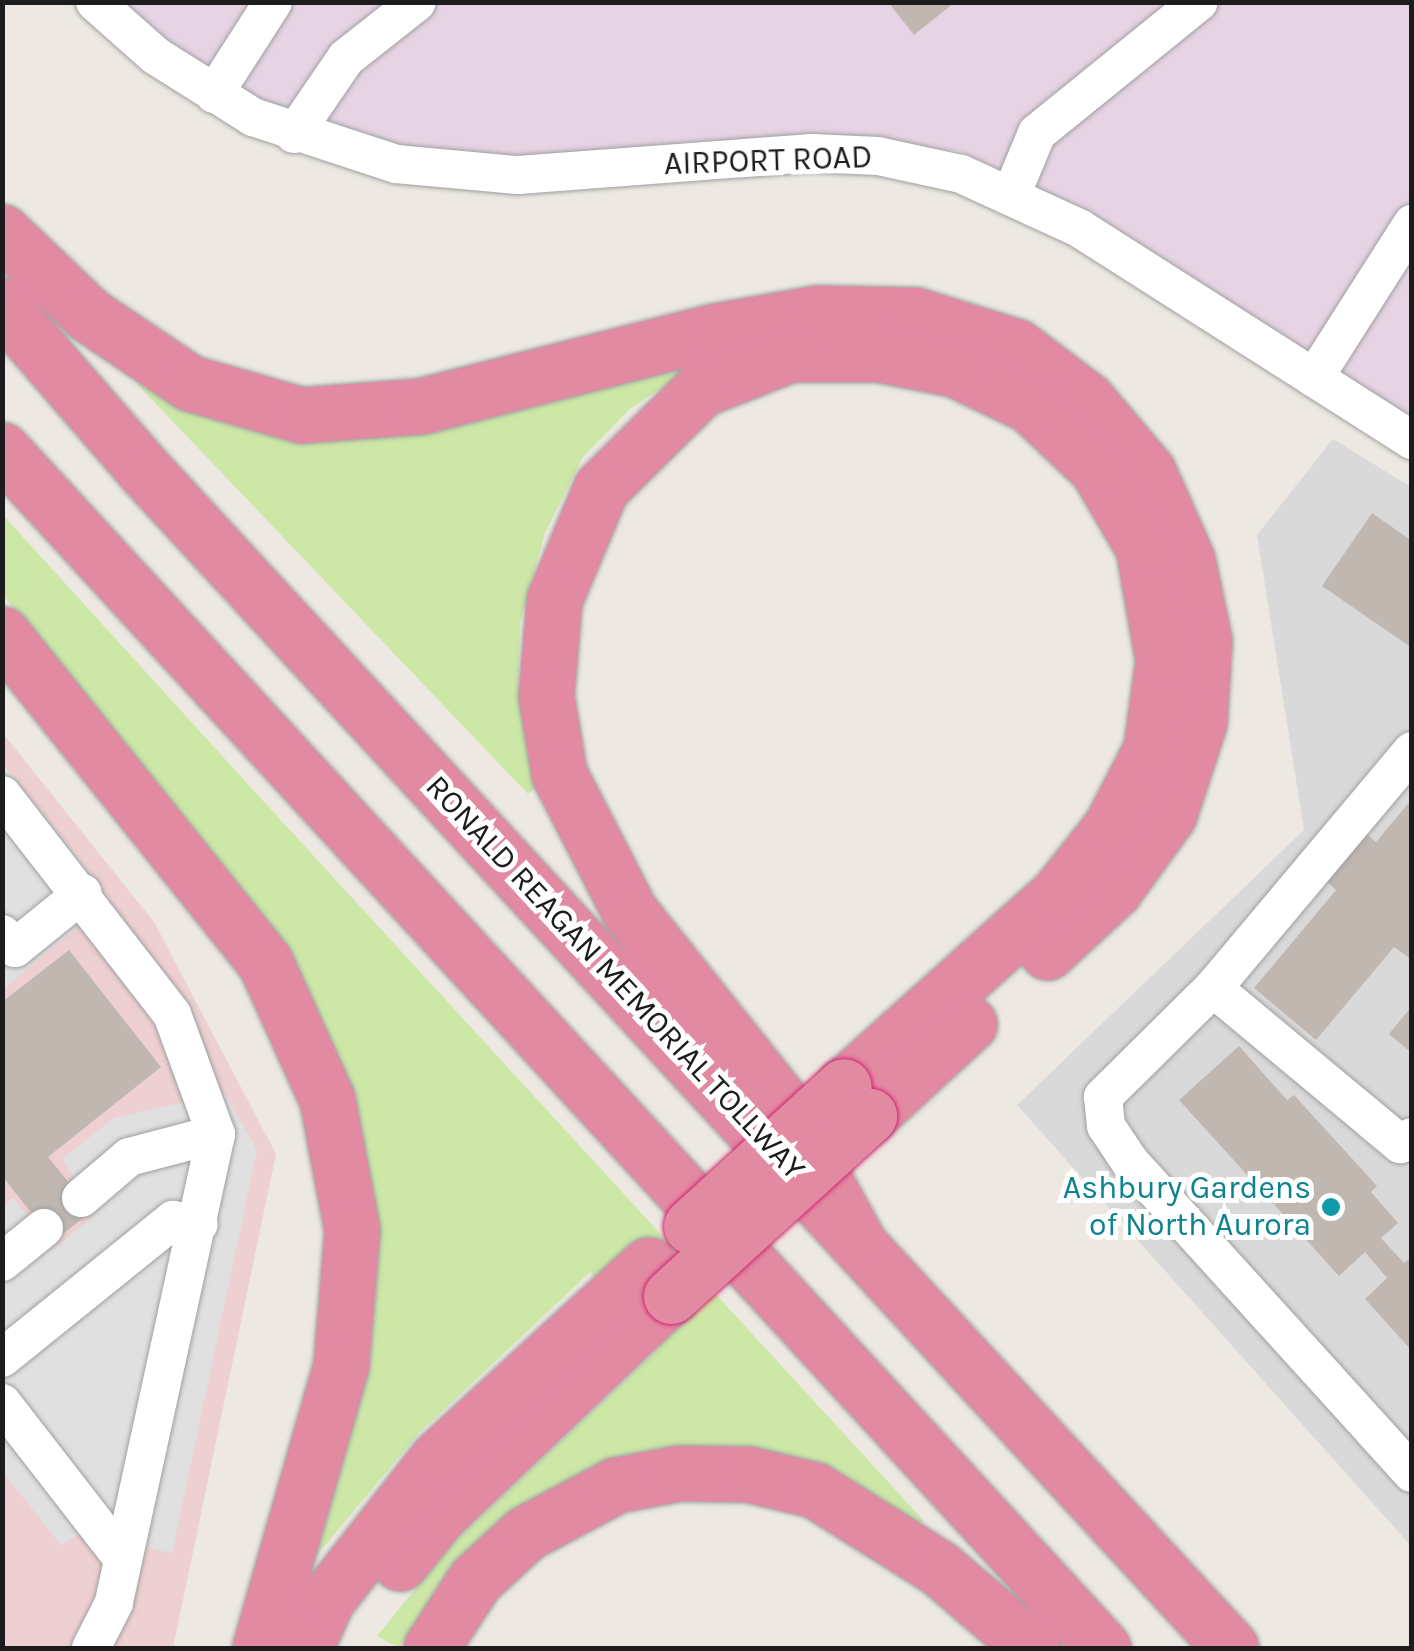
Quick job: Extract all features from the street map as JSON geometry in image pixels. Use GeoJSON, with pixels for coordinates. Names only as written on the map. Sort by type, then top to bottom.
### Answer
{"type":"FeatureCollection","features":[{"type":"Feature","properties":{"kind":"highway"},"geometry":{"type":"LineString","coordinates":[[2,232],[88,315],[190,383],[301,415],[422,406],[715,330],[818,312],[915,315],[1017,347],[1087,400],[1148,472],[1187,560],[1204,641],[1199,722],[1169,814],[1114,890],[856,1101],[660,1280],[437,1460],[327,1599],[304,1648]]}},
{"type":"Feature","properties":{"kind":"highway","name":"RONALD REAGAN MEMORIAL TOLLWAY"},"geometry":{"type":"LineString","coordinates":[[2,306],[145,472],[1231,1648]]}},
{"type":"Feature","properties":{"kind":"highway"},"geometry":{"type":"LineString","coordinates":[[856,1101],[1058,894],[1111,827],[1152,749],[1163,660],[1142,546],[1096,468],[1030,405],[955,369],[878,354],[790,354],[701,388],[601,488],[554,600],[546,696],[559,774],[630,912],[782,1103],[856,1238]]}},
{"type":"Feature","properties":{"kind":"highway"},"geometry":{"type":"LineString","coordinates":[[2,450],[1103,1648]]}},
{"type":"Feature","properties":{"kind":"highway"},"geometry":{"type":"LineString","coordinates":[[2,634],[265,962],[327,1099],[352,1230],[341,1365],[260,1648]]}},
{"type":"Feature","properties":{"kind":"highway"},"geometry":{"type":"LineString","coordinates":[[344,1648],[362,1610],[438,1516],[660,1280]]}},
{"type":"Feature","properties":{"kind":"highway"},"geometry":{"type":"LineString","coordinates":[[430,1648],[474,1580],[526,1533],[616,1484],[680,1473],[748,1474],[815,1490],[939,1568],[1032,1648]]}},
{"type":"Feature","properties":{"kind":"street","name":"AIRPORT ROAD"},"geometry":{"type":"LineString","coordinates":[[95,2],[156,56],[214,94],[294,134],[396,164],[518,176],[774,154],[878,156],[1012,193],[1412,440]]}},
{"type":"Feature","properties":{"kind":"street"},"geometry":{"type":"LineString","coordinates":[[214,94],[273,2]]}},
{"type":"Feature","properties":{"kind":"street"},"geometry":{"type":"LineString","coordinates":[[294,134],[346,58],[417,2]]}},
{"type":"Feature","properties":{"kind":"street"},"geometry":{"type":"LineString","coordinates":[[1012,193],[1037,133],[1199,2]]}},
{"type":"Feature","properties":{"kind":"street"},"geometry":{"type":"LineString","coordinates":[[1314,378],[1412,224]]}},
{"type":"Feature","properties":{"kind":"street"},"geometry":{"type":"LineString","coordinates":[[1412,751],[1213,988],[1102,1097],[1106,1126],[1130,1162],[1412,1473]]}},
{"type":"Feature","properties":{"kind":"street"},"geometry":{"type":"LineString","coordinates":[[2,795],[83,893],[172,1014],[216,1134],[114,1602],[91,1648]]}},
{"type":"Feature","properties":{"kind":"street"},"geometry":{"type":"LineString","coordinates":[[2,934],[14,948],[83,893]]}},
{"type":"Feature","properties":{"kind":"street"},"geometry":{"type":"LineString","coordinates":[[1213,988],[1400,1144],[1412,1138]]}},
{"type":"Feature","properties":{"kind":"street"},"geometry":{"type":"LineString","coordinates":[[81,1198],[129,1157],[216,1134]]}},
{"type":"Feature","properties":{"kind":"street"},"geometry":{"type":"LineString","coordinates":[[2,1358],[173,1220],[199,1224]]}},
{"type":"Feature","properties":{"kind":"street"},"geometry":{"type":"LineString","coordinates":[[2,1262],[44,1228]]}},
{"type":"Feature","properties":{"kind":"street"},"geometry":{"type":"LineString","coordinates":[[2,1404],[122,1558]]}},
{"type":"Feature","properties":{"kind":"shaded area"},"geometry":{"type":"Polygon","coordinates":[[[124,3],[1411,3],[1411,418],[1083,210],[960,151],[844,139],[468,162],[326,144],[204,83],[124,3]]]}},
{"type":"Feature","properties":{"kind":"shaded area"},"geometry":{"type":"Polygon","coordinates":[[[1333,439],[1411,487],[1411,1546],[1017,1105],[1304,830],[1257,535],[1333,439]]]}},
{"type":"Feature","properties":{"kind":"shaded area"},"geometry":{"type":"Polygon","coordinates":[[[2,732],[154,922],[276,1154],[173,1648],[3,1648],[2,732]]]}},
{"type":"Feature","properties":{"kind":"shaded area"},"geometry":{"type":"Polygon","coordinates":[[[2,762],[111,900],[3,989],[2,989],[2,762]]]}},
{"type":"Feature","properties":{"kind":"shaded area"},"geometry":{"type":"Polygon","coordinates":[[[225,1093],[257,1150],[172,1553],[79,1534],[61,1545],[3,1472],[3,1206],[13,1198],[54,1249],[98,1212],[62,1159],[114,1118],[225,1093]]]}},
{"type":"Feature","properties":{"kind":"green space"},"geometry":{"type":"Polygon","coordinates":[[[705,360],[631,408],[583,457],[545,533],[520,623],[518,686],[534,789],[528,794],[137,384],[195,408],[705,360]]]}},
{"type":"Feature","properties":{"kind":"green space"},"geometry":{"type":"Polygon","coordinates":[[[2,514],[924,1521],[918,1526],[719,1450],[442,1585],[399,1648],[377,1636],[450,1546],[660,1347],[590,1272],[419,1433],[317,1555],[371,1352],[378,1268],[365,1147],[348,1086],[291,960],[3,595],[2,514]]]}},
{"type":"Feature","properties":{"kind":"building"},"geometry":{"type":"Polygon","coordinates":[[[888,2],[955,2],[914,35],[888,2]]]}},
{"type":"Feature","properties":{"kind":"building"},"geometry":{"type":"Polygon","coordinates":[[[1372,513],[1412,541],[1412,648],[1322,586],[1372,513]]]}},
{"type":"Feature","properties":{"kind":"building"},"geometry":{"type":"Polygon","coordinates":[[[1412,799],[1412,960],[1394,947],[1316,1040],[1254,988],[1336,890],[1325,880],[1364,832],[1376,842],[1412,799]]]}},
{"type":"Feature","properties":{"kind":"building"},"geometry":{"type":"Polygon","coordinates":[[[69,950],[161,1067],[48,1157],[92,1211],[54,1241],[2,1176],[2,1002],[69,950]]]}},
{"type":"Feature","properties":{"kind":"building"},"geometry":{"type":"Polygon","coordinates":[[[1412,1006],[1412,1053],[1389,1034],[1412,1006]]]}},
{"type":"Feature","properties":{"kind":"building","name":"Ashbury Gardens of North Aurora"},"geometry":{"type":"Polygon","coordinates":[[[1239,1046],[1287,1100],[1294,1095],[1377,1186],[1371,1192],[1398,1223],[1381,1238],[1404,1263],[1412,1257],[1412,1351],[1365,1299],[1387,1278],[1365,1252],[1339,1276],[1179,1100],[1239,1046]]]}},
{"type":"Feature","properties":{"kind":"place","name":"Ashbury Gardens of North Aurora"},"geometry":{"type":"Point","coordinates":[1331,1207]}}]}
